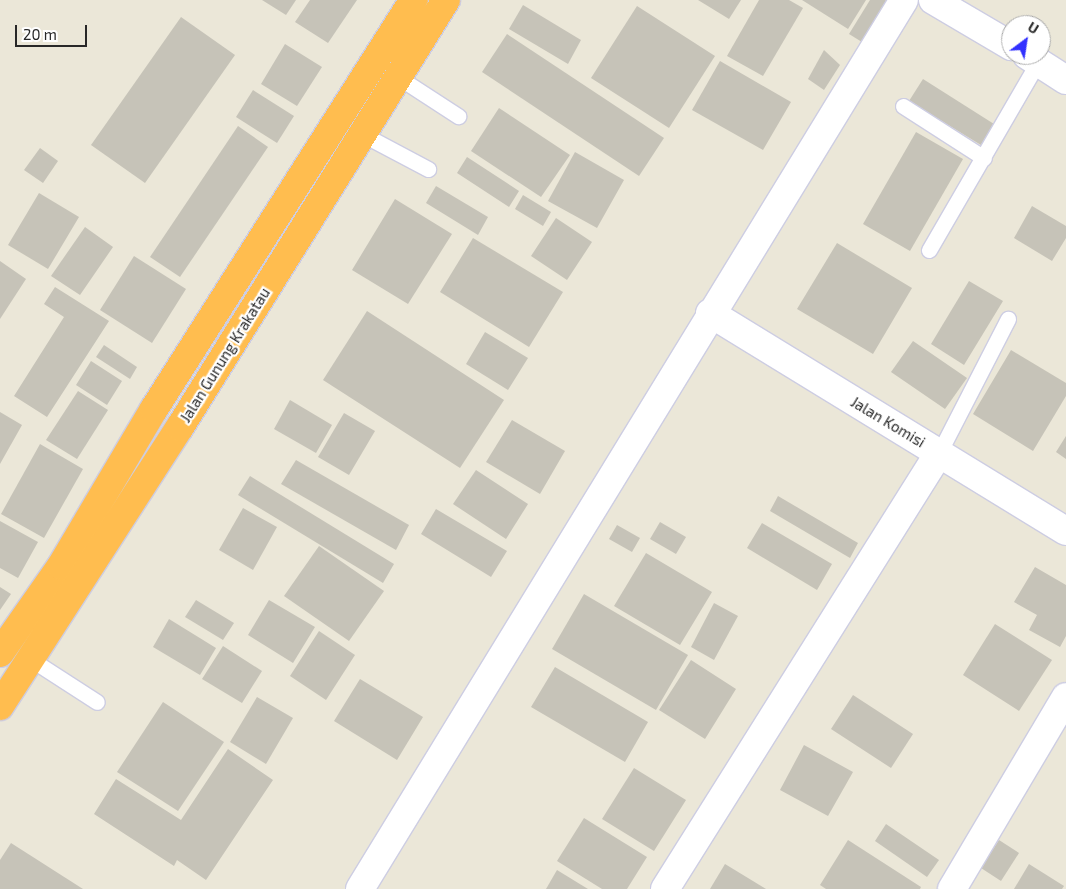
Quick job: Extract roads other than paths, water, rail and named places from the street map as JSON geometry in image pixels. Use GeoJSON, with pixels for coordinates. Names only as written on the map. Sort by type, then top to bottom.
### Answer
{"type":"FeatureCollection","features":[{"type":"Feature","properties":{"kind":"highway","name":"Jalan Gunung Krakatau"},"geometry":{"type":"LineString","coordinates":[[0,653],[61,566],[154,409],[414,0]]}},
{"type":"Feature","properties":{"kind":"highway","name":"Jalan Gunung Krakatau"},"geometry":{"type":"LineString","coordinates":[[0,706],[32,660],[446,0]]}},
{"type":"Feature","properties":{"kind":"street"},"geometry":{"type":"LineString","coordinates":[[360,889],[710,313],[904,0]]}},
{"type":"Feature","properties":{"kind":"street"},"geometry":{"type":"LineString","coordinates":[[934,0],[1001,40]]}},
{"type":"Feature","properties":{"kind":"street"},"geometry":{"type":"LineString","coordinates":[[1043,65],[1066,80]]}},
{"type":"Feature","properties":{"kind":"street","name":"Jalan Komisi"},"geometry":{"type":"LineString","coordinates":[[710,313],[1066,530]]}},
{"type":"Feature","properties":{"kind":"street"},"geometry":{"type":"LineString","coordinates":[[665,889],[939,453]]}},
{"type":"Feature","properties":{"kind":"street"},"geometry":{"type":"LineString","coordinates":[[952,889],[1066,698]]}},
{"type":"Feature","properties":{"kind":"lane"},"geometry":{"type":"LineString","coordinates":[[929,250],[984,158],[1029,65]]}},
{"type":"Feature","properties":{"kind":"lane"},"geometry":{"type":"LineString","coordinates":[[398,77],[458,116]]}},
{"type":"Feature","properties":{"kind":"lane"},"geometry":{"type":"LineString","coordinates":[[903,106],[984,158]]}},
{"type":"Feature","properties":{"kind":"lane"},"geometry":{"type":"LineString","coordinates":[[362,134],[428,169]]}},
{"type":"Feature","properties":{"kind":"lane"},"geometry":{"type":"LineString","coordinates":[[939,453],[1008,319]]}},
{"type":"Feature","properties":{"kind":"lane"},"geometry":{"type":"LineString","coordinates":[[32,660],[97,702]]}}]}
